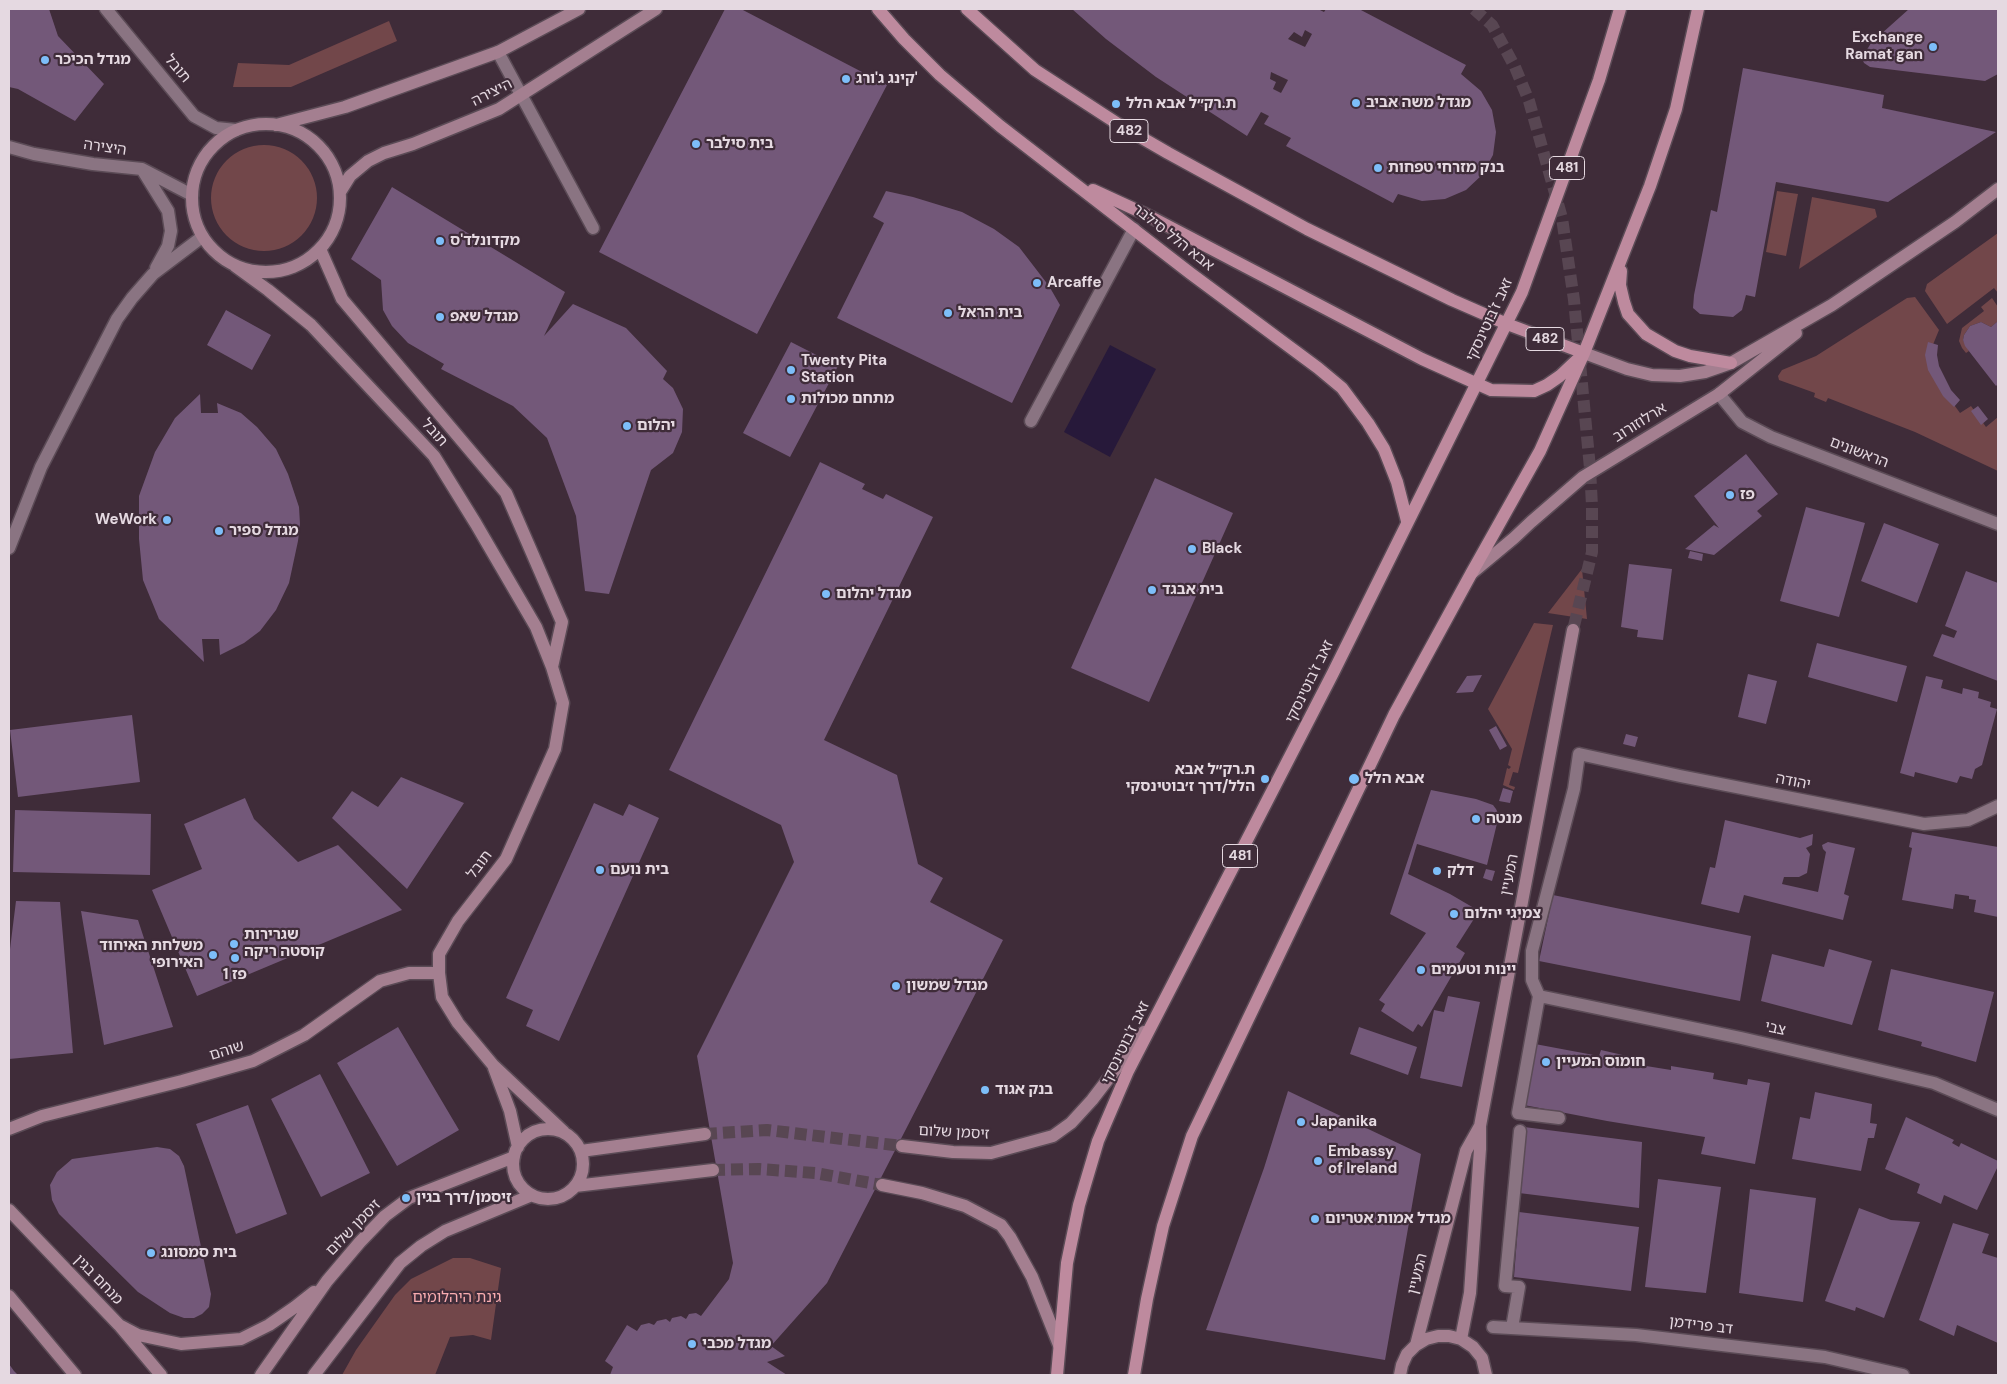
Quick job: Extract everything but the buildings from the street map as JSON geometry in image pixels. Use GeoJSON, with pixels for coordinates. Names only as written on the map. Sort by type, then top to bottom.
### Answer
{"type":"FeatureCollection","features":[{"type":"Feature","properties":{"kind":"main road","name":"אבא הלל סילבר"},"geometry":{"type":"LineString","coordinates":[[878,9],[904,39],[940,74],[1000,126],[1342,388],[1368,423],[1384,449],[1397,482],[1407,521]]}},
{"type":"Feature","properties":{"kind":"main road","name":"482"},"geometry":{"type":"LineString","coordinates":[[967,9],[1035,70],[1118,124],[1307,229],[1506,324],[1584,353]]}},
{"type":"Feature","properties":{"kind":"main road","name":"זאב ז'בוטינסקי"},"geometry":{"type":"LineString","coordinates":[[1057,1375],[1067,1263],[1079,1204],[1102,1132],[1128,1070],[1320,699],[1522,292],[1599,80],[1620,9]]}},
{"type":"Feature","properties":{"kind":"main road"},"geometry":{"type":"LineString","coordinates":[[1134,1375],[1147,1298],[1163,1226],[1192,1136],[1394,716],[1540,451],[1584,353],[1622,260],[1676,110],[1698,9]]}},
{"type":"Feature","properties":{"kind":"main road"},"geometry":{"type":"LineString","coordinates":[[1074,182],[1143,213],[1422,359],[1477,385],[1499,391],[1534,391],[1560,376],[1584,353]]}},
{"type":"Feature","properties":{"kind":"main road"},"geometry":{"type":"LineString","coordinates":[[1622,260],[1620,285],[1628,314],[1637,326],[1654,340],[1675,351],[1690,356],[1731,363]]}},
{"type":"Feature","properties":{"kind":"street","name":"תובל"},"geometry":{"type":"LineString","coordinates":[[106,9],[194,116],[216,128],[236,130]]}},
{"type":"Feature","properties":{"kind":"street"},"geometry":{"type":"LineString","coordinates":[[276,125],[346,107],[498,52],[579,9]]}},
{"type":"Feature","properties":{"kind":"street","name":"היצירה"},"geometry":{"type":"LineString","coordinates":[[340,192],[350,176],[368,161],[384,153],[472,121],[523,96],[656,9]]}},
{"type":"Feature","properties":{"kind":"street"},"geometry":{"type":"LineString","coordinates":[[498,52],[593,228]]}},
{"type":"Feature","properties":{"kind":"street"},"geometry":{"type":"LineString","coordinates":[[256,125],[276,125],[296,130],[314,142],[328,158],[337,177],[340,192],[339,207],[333,229],[320,249],[302,263],[280,272],[257,272],[235,266],[216,254],[202,237],[194,216],[192,195],[195,175],[205,156],[219,141],[236,130],[256,125]]}},
{"type":"Feature","properties":{"kind":"street","name":"היצירה"},"geometry":{"type":"LineString","coordinates":[[9,147],[34,154],[142,169],[192,195]]}},
{"type":"Feature","properties":{"kind":"street"},"geometry":{"type":"LineString","coordinates":[[142,169],[168,211],[171,231],[168,246],[153,274]]}},
{"type":"Feature","properties":{"kind":"street","name":"ארלוזורוב"},"geometry":{"type":"LineString","coordinates":[[1584,353],[1627,369],[1652,375],[1680,376],[1705,372],[1731,363],[1832,305],[1955,222],[1998,189]]}},
{"type":"Feature","properties":{"kind":"street","name":"ארלוזורוב"},"geometry":{"type":"LineString","coordinates":[[1955,222],[1998,199]]}},
{"type":"Feature","properties":{"kind":"street"},"geometry":{"type":"LineString","coordinates":[[1031,421],[1134,229]]}},
{"type":"Feature","properties":{"kind":"street"},"geometry":{"type":"LineString","coordinates":[[9,548],[41,467],[117,320],[132,298],[153,274],[202,237]]}},
{"type":"Feature","properties":{"kind":"street","name":"תובל"},"geometry":{"type":"LineString","coordinates":[[320,249],[342,299],[506,493],[562,622],[552,667]]}},
{"type":"Feature","properties":{"kind":"street","name":"תובל"},"geometry":{"type":"LineString","coordinates":[[235,266],[291,308],[311,326],[434,456],[536,627],[552,667],[563,703],[555,749],[506,858],[458,920],[440,954],[438,973],[442,997],[458,1023],[493,1065],[564,1132]]}},
{"type":"Feature","properties":{"kind":"street","name":"ארלוזורוב"},"geometry":{"type":"LineString","coordinates":[[1471,574],[1582,477],[1719,394],[1832,305]]}},
{"type":"Feature","properties":{"kind":"street","name":"הראשונים"},"geometry":{"type":"LineString","coordinates":[[1719,394],[1742,422],[1771,436],[1998,524]]}},
{"type":"Feature","properties":{"kind":"street","name":"המעיין"},"geometry":{"type":"LineString","coordinates":[[1461,1339],[1470,1293],[1480,1126],[1573,630]]}},
{"type":"Feature","properties":{"kind":"street","name":"יהודה"},"geometry":{"type":"LineString","coordinates":[[1539,996],[1532,980],[1532,951],[1574,789],[1579,754],[1924,824],[1968,820],[1998,806]]}},
{"type":"Feature","properties":{"kind":"street","name":"שוהם"},"geometry":{"type":"LineString","coordinates":[[9,1129],[42,1116],[253,1061],[304,1035],[380,982],[409,973],[438,973]]}},
{"type":"Feature","properties":{"kind":"street"},"geometry":{"type":"LineString","coordinates":[[1539,996],[1518,1113],[1559,1118]]}},
{"type":"Feature","properties":{"kind":"street","name":"צבי"},"geometry":{"type":"LineString","coordinates":[[1539,996],[1741,1038],[1934,1083],[1998,1110]]}},
{"type":"Feature","properties":{"kind":"street","name":"זיסמן שלום"},"geometry":{"type":"LineString","coordinates":[[902,1146],[953,1152],[991,1153],[1053,1136],[1070,1123],[1092,1100],[1157,1016]]}},
{"type":"Feature","properties":{"kind":"street","name":"תובל"},"geometry":{"type":"LineString","coordinates":[[493,1065],[510,1111],[516,1152]]}},
{"type":"Feature","properties":{"kind":"street","name":"המעיין"},"geometry":{"type":"LineString","coordinates":[[1400,1375],[1405,1360],[1416,1345],[1466,1151],[1480,1126]]}},
{"type":"Feature","properties":{"kind":"street"},"geometry":{"type":"LineString","coordinates":[[314,1375],[400,1263],[421,1246],[444,1231],[532,1195],[552,1198],[569,1192],[580,1178],[583,1169],[581,1151],[573,1138],[564,1132],[555,1129],[545,1129],[534,1132],[525,1138],[516,1152],[514,1168],[517,1179],[532,1195]]}},
{"type":"Feature","properties":{"kind":"street"},"geometry":{"type":"LineString","coordinates":[[1512,1328],[1518,1287],[1505,1286],[1520,1131]]}},
{"type":"Feature","properties":{"kind":"street"},"geometry":{"type":"LineString","coordinates":[[581,1151],[705,1134]]}},
{"type":"Feature","properties":{"kind":"street","name":"זיסמן שלום"},"geometry":{"type":"LineString","coordinates":[[261,1375],[327,1281],[385,1216],[410,1198],[516,1152]]}},
{"type":"Feature","properties":{"kind":"street"},"geometry":{"type":"LineString","coordinates":[[575,1186],[713,1170]]}},
{"type":"Feature","properties":{"kind":"street"},"geometry":{"type":"LineString","coordinates":[[882,1185],[922,1193],[965,1206],[1001,1225],[1010,1237],[1032,1277],[1059,1345]]}},
{"type":"Feature","properties":{"kind":"street","name":"מנחם בגין"},"geometry":{"type":"LineString","coordinates":[[9,1210],[119,1325],[161,1375]]}},
{"type":"Feature","properties":{"kind":"street"},"geometry":{"type":"LineString","coordinates":[[119,1325],[138,1335],[181,1344],[241,1338],[269,1324],[295,1307],[327,1281]]}},
{"type":"Feature","properties":{"kind":"street"},"geometry":{"type":"LineString","coordinates":[[9,1296],[75,1375]]}},
{"type":"Feature","properties":{"kind":"street","name":"דב פרידמן"},"geometry":{"type":"LineString","coordinates":[[1493,1327],[1636,1335],[1825,1357],[1904,1375]]}},
{"type":"Feature","properties":{"kind":"street"},"geometry":{"type":"LineString","coordinates":[[1416,1345],[1426,1339],[1438,1336],[1450,1336],[1461,1339],[1473,1347],[1482,1358],[1486,1375]]}},
{"type":"Feature","properties":{"kind":"street"},"geometry":{"type":"LineString","coordinates":[[322,1375],[332,1350]]}},
{"type":"Feature","properties":{"kind":"green space"},"geometry":{"type":"Polygon","coordinates":[[[389,21],[397,41],[291,87],[233,87],[238,63],[289,65],[389,21]]]}},
{"type":"Feature","properties":{"kind":"green space"},"geometry":{"type":"Polygon","coordinates":[[[264,145],[284,149],[302,160],[313,178],[317,198],[313,218],[302,236],[284,247],[264,251],[244,247],[226,236],[215,218],[211,198],[215,178],[226,160],[244,149],[264,145]]]}},
{"type":"Feature","properties":{"kind":"green space"},"geometry":{"type":"Polygon","coordinates":[[[1777,191],[1798,194],[1786,256],[1766,252],[1777,191]]]}},
{"type":"Feature","properties":{"kind":"green space"},"geometry":{"type":"Polygon","coordinates":[[[1812,197],[1875,209],[1877,217],[1799,269],[1812,197]]]}},
{"type":"Feature","properties":{"kind":"green space"},"geometry":{"type":"Polygon","coordinates":[[[1998,233],[1998,293],[1994,288],[1947,324],[1925,291],[1927,284],[1998,233]]]}},
{"type":"Feature","properties":{"kind":"green space"},"geometry":{"type":"Polygon","coordinates":[[[1915,297],[1939,330],[1932,347],[1936,380],[1960,413],[1971,406],[1986,427],[1998,417],[1998,471],[1915,432],[1828,398],[1826,402],[1814,397],[1815,393],[1779,380],[1778,376],[1782,370],[1816,356],[1907,298],[1915,297]]]}},
{"type":"Feature","properties":{"kind":"green space"},"geometry":{"type":"Polygon","coordinates":[[[1992,298],[1998,307],[1998,321],[1991,327],[1981,322],[1970,326],[1963,340],[1969,351],[1966,353],[1959,341],[1962,328],[1984,311],[1981,307],[1992,298]]]}},
{"type":"Feature","properties":{"kind":"green space"},"geometry":{"type":"Polygon","coordinates":[[[1582,569],[1587,619],[1548,613],[1582,569]]]}},
{"type":"Feature","properties":{"kind":"green space"},"geometry":{"type":"Polygon","coordinates":[[[1534,623],[1553,625],[1518,773],[1513,772],[1509,785],[1515,787],[1514,790],[1503,785],[1507,768],[1511,767],[1508,765],[1512,749],[1488,709],[1534,623]]]}},
{"type":"Feature","properties":{"kind":"green space","name":"גינת היהלומים"},"geometry":{"type":"Polygon","coordinates":[[[453,1258],[470,1258],[501,1268],[491,1340],[473,1335],[450,1337],[435,1375],[342,1375],[356,1350],[395,1295],[411,1279],[453,1258]]]}},
{"type":"Feature","properties":{"kind":"shaded area"},"geometry":{"type":"Polygon","coordinates":[[[1110,345],[1156,369],[1110,457],[1064,432],[1110,345]]]}},
{"type":"Feature","properties":{"kind":"tunnel"},"geometry":{"type":"LineString","coordinates":[[1474,9],[1492,25],[1515,67],[1529,101],[1562,218],[1574,300],[1592,506],[1592,552],[1573,630]]}},
{"type":"Feature","properties":{"kind":"tunnel"},"geometry":{"type":"LineString","coordinates":[[705,1134],[767,1130],[902,1146]]}},
{"type":"Feature","properties":{"kind":"tunnel"},"geometry":{"type":"LineString","coordinates":[[713,1170],[759,1169],[815,1173],[882,1185]]}},
{"type":"Feature","properties":{"kind":"place","name":"Exchange Ramat gan"},"geometry":{"type":"Point","coordinates":[1933,47]}},
{"type":"Feature","properties":{"kind":"place","name":"מגדל הכיכר"},"geometry":{"type":"Point","coordinates":[45,60]}},
{"type":"Feature","properties":{"kind":"place","name":"קינג ג'ורג'"},"geometry":{"type":"Point","coordinates":[846,79]}},
{"type":"Feature","properties":{"kind":"place","name":"מגדל משה אביב"},"geometry":{"type":"Point","coordinates":[1356,103]}},
{"type":"Feature","properties":{"kind":"place","name":"ת.רק״ל אבא הלל"},"geometry":{"type":"Point","coordinates":[1116,104]}},
{"type":"Feature","properties":{"kind":"place","name":"בית סילבר"},"geometry":{"type":"Point","coordinates":[696,144]}},
{"type":"Feature","properties":{"kind":"place","name":"בנק מזרחי טפחות"},"geometry":{"type":"Point","coordinates":[1378,168]}},
{"type":"Feature","properties":{"kind":"place","name":"מקדונלד'ס"},"geometry":{"type":"Point","coordinates":[440,241]}},
{"type":"Feature","properties":{"kind":"place","name":"Arcaffe"},"geometry":{"type":"Point","coordinates":[1037,283]}},
{"type":"Feature","properties":{"kind":"place","name":"בית הראל"},"geometry":{"type":"Point","coordinates":[948,313]}},
{"type":"Feature","properties":{"kind":"place","name":"מגדל שאפ"},"geometry":{"type":"Point","coordinates":[440,317]}},
{"type":"Feature","properties":{"kind":"place","name":"Twenty Pita Station"},"geometry":{"type":"Point","coordinates":[791,370]}},
{"type":"Feature","properties":{"kind":"place","name":"מתחם מכולות"},"geometry":{"type":"Point","coordinates":[791,399]}},
{"type":"Feature","properties":{"kind":"place","name":"יהלום"},"geometry":{"type":"Point","coordinates":[627,426]}},
{"type":"Feature","properties":{"kind":"place","name":"פז"},"geometry":{"type":"Point","coordinates":[1730,495]}},
{"type":"Feature","properties":{"kind":"place","name":"WeWork"},"geometry":{"type":"Point","coordinates":[167,520]}},
{"type":"Feature","properties":{"kind":"place","name":"מגדל ספיר"},"geometry":{"type":"Point","coordinates":[219,531]}},
{"type":"Feature","properties":{"kind":"place","name":"Black"},"geometry":{"type":"Point","coordinates":[1192,549]}},
{"type":"Feature","properties":{"kind":"place","name":"בית אבגד"},"geometry":{"type":"Point","coordinates":[1152,590]}},
{"type":"Feature","properties":{"kind":"place","name":"מגדל יהלום"},"geometry":{"type":"Point","coordinates":[826,594]}},
{"type":"Feature","properties":{"kind":"place","name":"ת.רק״ל אבא הלל/דרך ז׳בוטינסקי"},"geometry":{"type":"Point","coordinates":[1265,779]}},
{"type":"Feature","properties":{"kind":"place","name":"אבא הלל"},"geometry":{"type":"Point","coordinates":[1354,779]}},
{"type":"Feature","properties":{"kind":"place","name":"מנטה"},"geometry":{"type":"Point","coordinates":[1476,819]}},
{"type":"Feature","properties":{"kind":"place","name":"בית נועם"},"geometry":{"type":"Point","coordinates":[600,870]}},
{"type":"Feature","properties":{"kind":"place","name":"דלק"},"geometry":{"type":"Point","coordinates":[1437,871]}},
{"type":"Feature","properties":{"kind":"place","name":"צמיגי יהלום"},"geometry":{"type":"Point","coordinates":[1454,914]}},
{"type":"Feature","properties":{"kind":"place","name":"שגרירות קוסטה ריקה"},"geometry":{"type":"Point","coordinates":[234,944]}},
{"type":"Feature","properties":{"kind":"place","name":"משלחת האיחוד האירופי"},"geometry":{"type":"Point","coordinates":[213,955]}},
{"type":"Feature","properties":{"kind":"place","name":"פז 1"},"geometry":{"type":"Point","coordinates":[235,958]}},
{"type":"Feature","properties":{"kind":"place","name":"יינות וטעמים"},"geometry":{"type":"Point","coordinates":[1421,970]}},
{"type":"Feature","properties":{"kind":"place","name":"מגדל שמשון"},"geometry":{"type":"Point","coordinates":[896,986]}},
{"type":"Feature","properties":{"kind":"place","name":"חומוס המעיין"},"geometry":{"type":"Point","coordinates":[1546,1062]}},
{"type":"Feature","properties":{"kind":"place","name":"בנק אגוד"},"geometry":{"type":"Point","coordinates":[985,1090]}},
{"type":"Feature","properties":{"kind":"place","name":"Japanika"},"geometry":{"type":"Point","coordinates":[1301,1122]}},
{"type":"Feature","properties":{"kind":"place","name":"Embassy of Ireland"},"geometry":{"type":"Point","coordinates":[1318,1161]}},
{"type":"Feature","properties":{"kind":"place","name":"זיסמן/דרך בגין"},"geometry":{"type":"Point","coordinates":[406,1198]}},
{"type":"Feature","properties":{"kind":"place","name":"מגדל אמות אטריום"},"geometry":{"type":"Point","coordinates":[1315,1219]}},
{"type":"Feature","properties":{"kind":"place","name":"בית סמסונג"},"geometry":{"type":"Point","coordinates":[151,1253]}},
{"type":"Feature","properties":{"kind":"place","name":"מגדל מכבי"},"geometry":{"type":"Point","coordinates":[692,1344]}}]}
